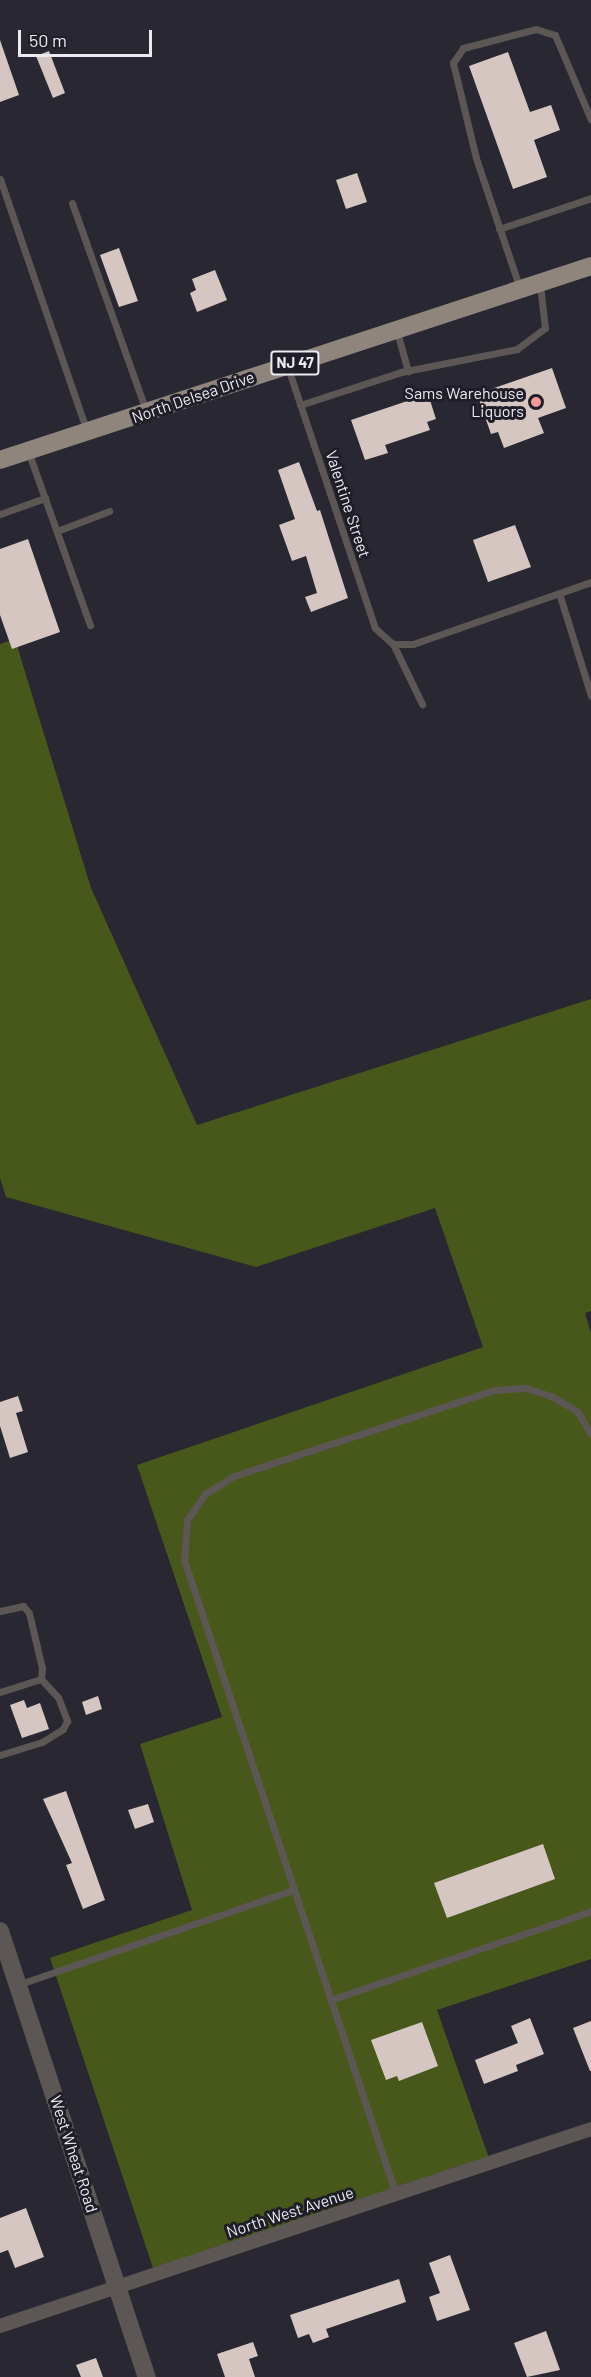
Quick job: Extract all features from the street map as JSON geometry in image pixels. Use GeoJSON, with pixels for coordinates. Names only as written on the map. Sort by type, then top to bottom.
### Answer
{"type":"FeatureCollection","features":[{"type":"Feature","properties":{"kind":"main road","name":"North Delsea Drive"},"geometry":{"type":"LineString","coordinates":[[0,460],[591,266]]}},
{"type":"Feature","properties":{"kind":"street","name":"West Wheat Road"},"geometry":{"type":"LineString","coordinates":[[0,1931],[147,2377]]}},
{"type":"Feature","properties":{"kind":"street","name":"North West Avenue"},"geometry":{"type":"LineString","coordinates":[[0,2326],[591,2129]]}},
{"type":"Feature","properties":{"kind":"lane"},"geometry":{"type":"LineString","coordinates":[[520,289],[462,107],[453,63],[463,48],[536,29],[555,35],[591,120]]}},
{"type":"Feature","properties":{"kind":"lane"},"geometry":{"type":"LineString","coordinates":[[0,178],[87,433]]}},
{"type":"Feature","properties":{"kind":"lane"},"geometry":{"type":"LineString","coordinates":[[499,229],[591,198]]}},
{"type":"Feature","properties":{"kind":"lane"},"geometry":{"type":"LineString","coordinates":[[72,203],[147,413]]}},
{"type":"Feature","properties":{"kind":"lane"},"geometry":{"type":"LineString","coordinates":[[300,405],[408,371],[517,349],[545,328],[539,283]]}},
{"type":"Feature","properties":{"kind":"lane"},"geometry":{"type":"LineString","coordinates":[[396,330],[408,371]]}},
{"type":"Feature","properties":{"kind":"lane","name":"Valentine Street"},"geometry":{"type":"LineString","coordinates":[[287,366],[375,628],[393,644],[422,704]]}},
{"type":"Feature","properties":{"kind":"lane"},"geometry":{"type":"LineString","coordinates":[[28,451],[90,625]]}},
{"type":"Feature","properties":{"kind":"lane"},"geometry":{"type":"LineString","coordinates":[[0,514],[45,498]]}},
{"type":"Feature","properties":{"kind":"lane"},"geometry":{"type":"LineString","coordinates":[[57,531],[109,512]]}},
{"type":"Feature","properties":{"kind":"lane"},"geometry":{"type":"LineString","coordinates":[[393,644],[413,644],[591,582]]}},
{"type":"Feature","properties":{"kind":"lane"},"geometry":{"type":"LineString","coordinates":[[559,593],[591,696]]}},
{"type":"Feature","properties":{"kind":"lane"},"geometry":{"type":"LineString","coordinates":[[396,2195],[184,1560],[187,1520],[205,1494],[234,1476],[494,1390],[525,1388],[551,1396],[577,1411],[591,1434]]}},
{"type":"Feature","properties":{"kind":"lane"},"geometry":{"type":"LineString","coordinates":[[0,1611],[23,1606],[29,1613],[42,1668],[41,1679],[64,1709],[67,1721],[63,1730],[42,1743],[0,1755]]}},
{"type":"Feature","properties":{"kind":"lane"},"geometry":{"type":"LineString","coordinates":[[0,1692],[41,1679]]}},
{"type":"Feature","properties":{"kind":"lane"},"geometry":{"type":"LineString","coordinates":[[18,1985],[293,1890]]}},
{"type":"Feature","properties":{"kind":"lane"},"geometry":{"type":"LineString","coordinates":[[330,2000],[591,1911]]}},
{"type":"Feature","properties":{"kind":"green space"},"geometry":{"type":"Polygon","coordinates":[[[15,639],[91,888],[197,1125],[591,999],[591,1311],[585,1313],[591,1333],[591,1959],[437,2010],[491,2164],[156,2277],[50,1958],[192,1910],[140,1744],[222,1717],[137,1465],[483,1347],[435,1208],[256,1267],[6,1197],[0,1178],[0,644],[15,639]]]}},
{"type":"Feature","properties":{"kind":"building"},"geometry":{"type":"Polygon","coordinates":[[[0,40],[19,95],[0,102],[0,40]]]}},
{"type":"Feature","properties":{"kind":"building"},"geometry":{"type":"Polygon","coordinates":[[[49,51],[65,93],[53,98],[36,56],[49,51]]]}},
{"type":"Feature","properties":{"kind":"building"},"geometry":{"type":"Polygon","coordinates":[[[508,52],[530,112],[551,105],[560,130],[534,140],[547,177],[513,189],[469,66],[508,52]]]}},
{"type":"Feature","properties":{"kind":"building"},"geometry":{"type":"Polygon","coordinates":[[[357,173],[367,202],[346,209],[336,180],[357,173]]]}},
{"type":"Feature","properties":{"kind":"building"},"geometry":{"type":"Polygon","coordinates":[[[119,248],[138,301],[119,307],[100,255],[119,248]]]}},
{"type":"Feature","properties":{"kind":"building"},"geometry":{"type":"Polygon","coordinates":[[[215,270],[227,300],[197,312],[190,293],[196,290],[192,279],[215,270]]]}},
{"type":"Feature","properties":{"kind":"building"},"geometry":{"type":"Polygon","coordinates":[[[552,368],[566,408],[538,418],[544,433],[504,448],[498,432],[491,434],[477,394],[552,368]]]}},
{"type":"Feature","properties":{"kind":"building"},"geometry":{"type":"Polygon","coordinates":[[[428,394],[436,419],[427,422],[430,430],[385,445],[388,453],[365,460],[351,420],[428,394]]]}},
{"type":"Feature","properties":{"kind":"building"},"geometry":{"type":"Polygon","coordinates":[[[299,462],[317,511],[320,510],[348,598],[311,612],[305,597],[317,593],[306,556],[292,561],[279,525],[295,519],[278,470],[299,462]]]}},
{"type":"Feature","properties":{"kind":"building"},"geometry":{"type":"Polygon","coordinates":[[[515,525],[531,567],[488,582],[473,540],[515,525]]]}},
{"type":"Feature","properties":{"kind":"building"},"geometry":{"type":"Polygon","coordinates":[[[28,539],[60,632],[12,649],[0,615],[0,549],[28,539]]]}},
{"type":"Feature","properties":{"kind":"building"},"geometry":{"type":"Polygon","coordinates":[[[18,1396],[23,1411],[16,1413],[28,1452],[10,1458],[0,1426],[0,1402],[18,1396]]]}},
{"type":"Feature","properties":{"kind":"building"},"geometry":{"type":"Polygon","coordinates":[[[98,1696],[102,1709],[86,1715],[82,1702],[98,1696]]]}},
{"type":"Feature","properties":{"kind":"building"},"geometry":{"type":"Polygon","coordinates":[[[24,1700],[27,1708],[40,1703],[49,1729],[22,1738],[10,1705],[24,1700]]]}},
{"type":"Feature","properties":{"kind":"building"},"geometry":{"type":"Polygon","coordinates":[[[66,1791],[105,1900],[83,1909],[66,1865],[72,1863],[43,1799],[66,1791]]]}},
{"type":"Feature","properties":{"kind":"building"},"geometry":{"type":"Polygon","coordinates":[[[148,1804],[154,1822],[135,1829],[128,1810],[148,1804]]]}},
{"type":"Feature","properties":{"kind":"building"},"geometry":{"type":"Polygon","coordinates":[[[543,1844],[555,1879],[447,1918],[434,1883],[543,1844]]]}},
{"type":"Feature","properties":{"kind":"building"},"geometry":{"type":"Polygon","coordinates":[[[530,2018],[544,2054],[516,2065],[518,2071],[484,2084],[475,2060],[518,2043],[511,2026],[530,2018]]]}},
{"type":"Feature","properties":{"kind":"building"},"geometry":{"type":"Polygon","coordinates":[[[591,2021],[591,2071],[590,2071],[573,2028],[591,2021]]]}},
{"type":"Feature","properties":{"kind":"building"},"geometry":{"type":"Polygon","coordinates":[[[422,2022],[438,2066],[399,2081],[397,2076],[386,2080],[371,2040],[422,2022]]]}},
{"type":"Feature","properties":{"kind":"building"},"geometry":{"type":"Polygon","coordinates":[[[26,2208],[44,2257],[15,2268],[8,2250],[0,2253],[0,2218],[26,2208]]]}},
{"type":"Feature","properties":{"kind":"building"},"geometry":{"type":"Polygon","coordinates":[[[450,2255],[470,2310],[437,2321],[429,2297],[440,2293],[429,2263],[450,2255]]]}},
{"type":"Feature","properties":{"kind":"building"},"geometry":{"type":"Polygon","coordinates":[[[399,2279],[406,2302],[326,2329],[329,2337],[313,2343],[309,2334],[298,2338],[290,2315],[399,2279]]]}},
{"type":"Feature","properties":{"kind":"building"},"geometry":{"type":"Polygon","coordinates":[[[546,2331],[560,2370],[527,2377],[514,2343],[546,2331]]]}},
{"type":"Feature","properties":{"kind":"building"},"geometry":{"type":"Polygon","coordinates":[[[253,2342],[258,2356],[249,2359],[255,2377],[225,2377],[217,2354],[253,2342]]]}},
{"type":"Feature","properties":{"kind":"building"},"geometry":{"type":"Polygon","coordinates":[[[96,2358],[103,2377],[81,2377],[76,2365],[96,2358]]]}},
{"type":"Feature","properties":{"kind":"place","name":"Sams Warehouse Liquors"},"geometry":{"type":"Point","coordinates":[536,402]}}]}
